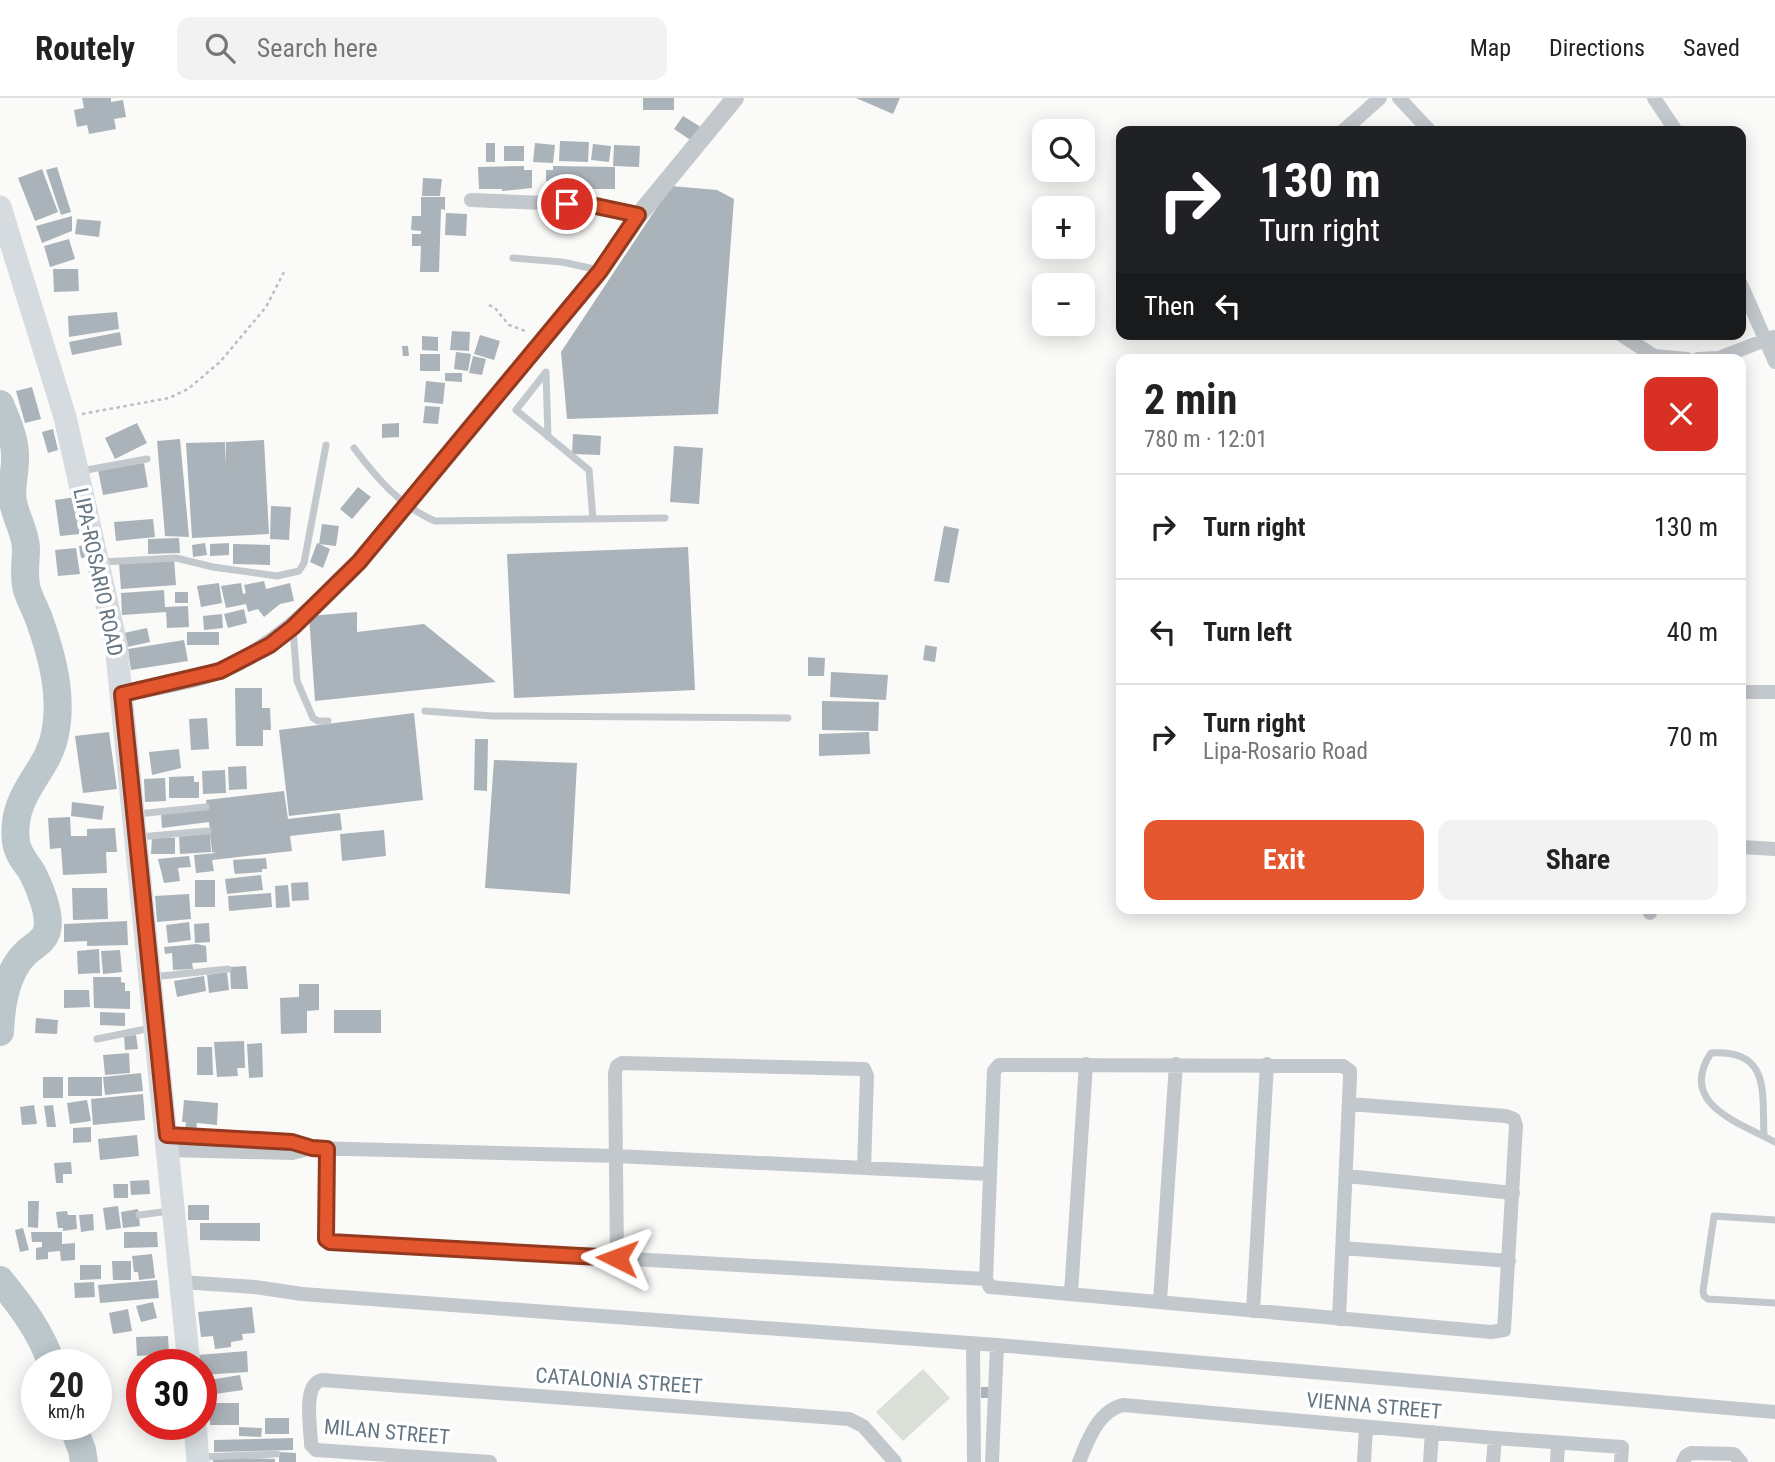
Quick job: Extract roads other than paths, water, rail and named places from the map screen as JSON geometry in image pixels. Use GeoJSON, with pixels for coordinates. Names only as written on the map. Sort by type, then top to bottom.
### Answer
{"type":"FeatureCollection","features":[{"type":"Feature","properties":{"kind":"main road","name":"LIPA-ROSARIO ROAD"},"geometry":{"type":"LineString","coordinates":[[0,206],[65,417],[116,644],[187,1349]]}},
{"type":"Feature","properties":{"kind":"main road"},"geometry":{"type":"LineString","coordinates":[[196,1440],[198,1459]]}},
{"type":"Feature","properties":{"kind":"street"},"geometry":{"type":"LineString","coordinates":[[122,694],[220,671],[270,645],[293,627],[359,562],[600,271],[638,215],[734,98]]}},
{"type":"Feature","properties":{"kind":"street"},"geometry":{"type":"LineString","coordinates":[[1349,126],[1380,98]]}},
{"type":"Feature","properties":{"kind":"street"},"geometry":{"type":"LineString","coordinates":[[1399,98],[1425,126]]}},
{"type":"Feature","properties":{"kind":"street"},"geometry":{"type":"LineString","coordinates":[[1654,98],[1673,126]]}},
{"type":"Feature","properties":{"kind":"street"},"geometry":{"type":"LineString","coordinates":[[471,200],[591,205],[638,215]]}},
{"type":"Feature","properties":{"kind":"street"},"geometry":{"type":"LineString","coordinates":[[1746,293],[1771,338],[1775,362]]}},
{"type":"Feature","properties":{"kind":"street"},"geometry":{"type":"LineString","coordinates":[[1729,354],[1771,338]]}},
{"type":"Feature","properties":{"kind":"street"},"geometry":{"type":"LineString","coordinates":[[1629,340],[1651,354]]}},
{"type":"Feature","properties":{"kind":"street"},"geometry":{"type":"LineString","coordinates":[[1746,692],[1775,692]]}},
{"type":"Feature","properties":{"kind":"street"},"geometry":{"type":"LineString","coordinates":[[1746,847],[1775,849]]}},
{"type":"Feature","properties":{"kind":"street"},"geometry":{"type":"LineString","coordinates":[[617,1258],[615,1073],[617,1066],[622,1063],[866,1070],[864,1168]]}},
{"type":"Feature","properties":{"kind":"street"},"geometry":{"type":"LineString","coordinates":[[1071,1293],[1086,1063]]}},
{"type":"Feature","properties":{"kind":"street"},"geometry":{"type":"LineString","coordinates":[[1339,1319],[1350,1071],[1343,1066],[1086,1063],[999,1065],[996,1068],[989,1174],[986,1279],[993,1287],[1339,1319],[1500,1332],[1504,1330],[1516,1126],[1511,1117],[1349,1104]]}},
{"type":"Feature","properties":{"kind":"street"},"geometry":{"type":"LineString","coordinates":[[1253,1311],[1267,1064]]}},
{"type":"Feature","properties":{"kind":"street"},"geometry":{"type":"LineString","coordinates":[[1160,1301],[1176,1065]]}},
{"type":"Feature","properties":{"kind":"street"},"geometry":{"type":"LineString","coordinates":[[168,1143],[292,1153],[319,1148],[616,1156],[989,1174]]}},
{"type":"Feature","properties":{"kind":"street"},"geometry":{"type":"LineString","coordinates":[[319,1148],[328,1241],[986,1279]]}},
{"type":"Feature","properties":{"kind":"street"},"geometry":{"type":"LineString","coordinates":[[1347,1176],[1513,1193]]}},
{"type":"Feature","properties":{"kind":"street"},"geometry":{"type":"LineString","coordinates":[[1343,1248],[1509,1261]]}},
{"type":"Feature","properties":{"kind":"street"},"geometry":{"type":"LineString","coordinates":[[181,1282],[255,1287],[302,1294],[998,1345],[1775,1412]]}},
{"type":"Feature","properties":{"kind":"street"},"geometry":{"type":"LineString","coordinates":[[973,1343],[974,1462]]}},
{"type":"Feature","properties":{"kind":"street"},"geometry":{"type":"LineString","coordinates":[[992,1462],[998,1345]]}},
{"type":"Feature","properties":{"kind":"street"},"geometry":{"type":"LineString","coordinates":[[973,1372],[997,1373]]}},
{"type":"Feature","properties":{"kind":"street","name":"MILAN STREET"},"geometry":{"type":"LineString","coordinates":[[322,1380],[316,1381],[309,1396],[311,1445],[316,1450],[490,1462]]}},
{"type":"Feature","properties":{"kind":"street","name":"CATALONIA STREET"},"geometry":{"type":"LineString","coordinates":[[322,1380],[849,1419],[863,1426],[895,1462]]}},
{"type":"Feature","properties":{"kind":"street","name":"VIENNA STREET"},"geometry":{"type":"LineString","coordinates":[[1079,1462],[1089,1439],[1107,1411],[1123,1405],[1558,1443],[1621,1454]]}},
{"type":"Feature","properties":{"kind":"street"},"geometry":{"type":"LineString","coordinates":[[974,1409],[995,1409]]}},
{"type":"Feature","properties":{"kind":"street"},"geometry":{"type":"LineString","coordinates":[[1364,1462],[1366,1427]]}},
{"type":"Feature","properties":{"kind":"street"},"geometry":{"type":"LineString","coordinates":[[1430,1462],[1432,1432]]}},
{"type":"Feature","properties":{"kind":"street"},"geometry":{"type":"LineString","coordinates":[[1493,1462],[1495,1438]]}},
{"type":"Feature","properties":{"kind":"street"},"geometry":{"type":"LineString","coordinates":[[1557,1462],[1558,1443]]}},
{"type":"Feature","properties":{"kind":"street"},"geometry":{"type":"LineString","coordinates":[[1683,1462],[1686,1455],[1691,1453],[1734,1454],[1741,1462]]}},
{"type":"Feature","properties":{"kind":"lane"},"geometry":{"type":"LineString","coordinates":[[513,258],[562,261],[600,271]]}},
{"type":"Feature","properties":{"kind":"lane"},"geometry":{"type":"LineString","coordinates":[[548,437],[546,372],[516,410],[548,437],[589,470],[593,519]]}},
{"type":"Feature","properties":{"kind":"lane"},"geometry":{"type":"LineString","coordinates":[[98,563],[176,558],[213,567],[277,576],[299,571],[304,563],[326,445]]}},
{"type":"Feature","properties":{"kind":"lane"},"geometry":{"type":"LineString","coordinates":[[354,448],[376,476],[406,504],[419,515],[435,521],[665,518]]}},
{"type":"Feature","properties":{"kind":"lane"},"geometry":{"type":"LineString","coordinates":[[76,472],[147,459]]}},
{"type":"Feature","properties":{"kind":"lane"},"geometry":{"type":"LineString","coordinates":[[293,627],[297,681],[313,718],[328,721]]}},
{"type":"Feature","properties":{"kind":"lane"},"geometry":{"type":"LineString","coordinates":[[425,711],[492,716],[788,718]]}},
{"type":"Feature","properties":{"kind":"lane"},"geometry":{"type":"LineString","coordinates":[[133,814],[206,807]]}},
{"type":"Feature","properties":{"kind":"lane"},"geometry":{"type":"LineString","coordinates":[[135,837],[208,831]]}},
{"type":"Feature","properties":{"kind":"lane"},"geometry":{"type":"LineString","coordinates":[[150,977],[228,969]]}},
{"type":"Feature","properties":{"kind":"lane"},"geometry":{"type":"LineString","coordinates":[[97,1039],[155,1027]]}},
{"type":"Feature","properties":{"kind":"lane"},"geometry":{"type":"LineString","coordinates":[[1764,1136],[1761,1077],[1756,1067],[1726,1052],[1711,1053],[1704,1063],[1701,1076],[1702,1088],[1712,1107],[1764,1136],[1775,1142]]}},
{"type":"Feature","properties":{"kind":"lane"},"geometry":{"type":"LineString","coordinates":[[139,1214],[174,1210]]}},
{"type":"Feature","properties":{"kind":"lane"},"geometry":{"type":"LineString","coordinates":[[1775,1220],[1714,1216],[1703,1291],[1708,1299],[1775,1303]]}},
{"type":"Feature","properties":{"kind":"lane"},"geometry":{"type":"LineString","coordinates":[[198,1459],[277,1454]]}},
{"type":"Feature","properties":{"kind":"waterway"},"geometry":{"type":"LineString","coordinates":[[0,404],[15,449],[12,496],[26,548],[26,585],[48,647],[58,705],[51,748],[24,797],[16,825],[19,851],[33,874],[44,902],[47,930],[44,937],[19,961],[9,979],[3,1001],[0,1032]]}},
{"type":"Feature","properties":{"kind":"waterway"},"geometry":{"type":"LineString","coordinates":[[0,1280],[30,1320],[45,1349]]}},
{"type":"Feature","properties":{"kind":"waterway"},"geometry":{"type":"LineString","coordinates":[[78,1440],[84,1462]]}}]}
